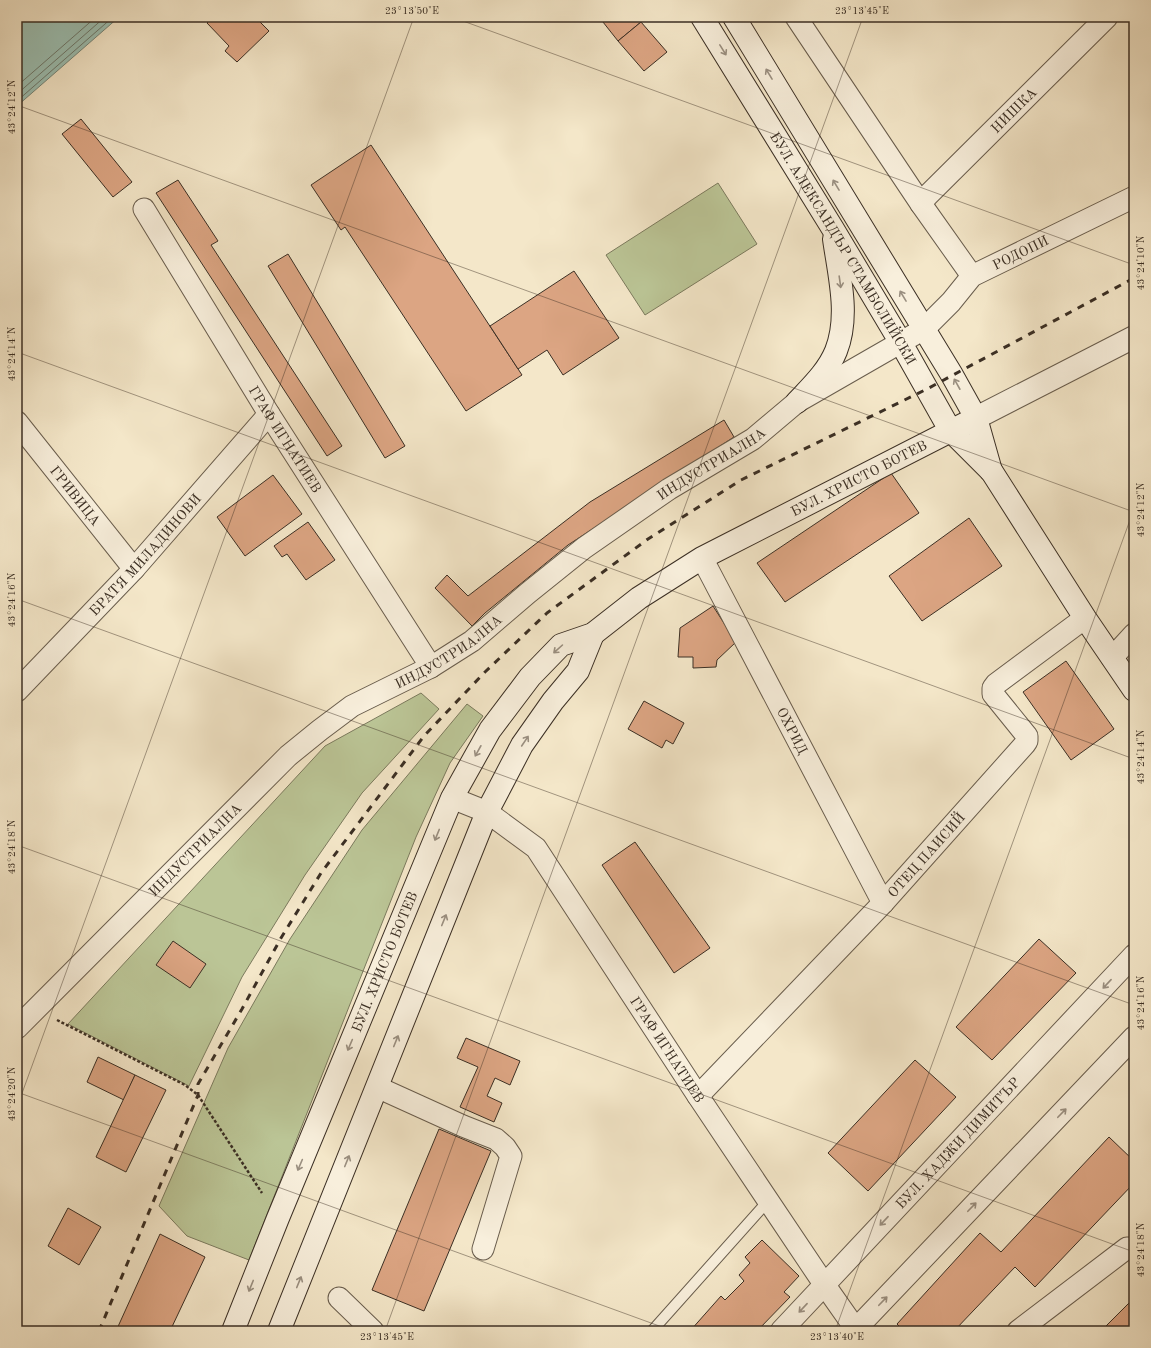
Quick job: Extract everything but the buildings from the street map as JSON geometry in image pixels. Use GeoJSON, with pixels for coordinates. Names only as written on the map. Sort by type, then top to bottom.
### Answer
{"type":"FeatureCollection","features":[{"type":"Feature","properties":{"kind":"main road","name":"БУЛ. АЛЕКСАНДЪР СТАМБОЛИЙСКИ"},"geometry":{"type":"LineString","coordinates":[[702,17],[901,343],[950,430],[992,472],[1085,618],[1134,690]]}},
{"type":"Feature","properties":{"kind":"main road","name":"БУЛ. АЛЕКСАНДЪР СТАМБОЛИЙСКИ"},"geometry":{"type":"LineString","coordinates":[[734,17],[952,375],[976,418],[992,472]]}},
{"type":"Feature","properties":{"kind":"main road"},"geometry":{"type":"LineString","coordinates":[[797,402],[818,380],[827,367],[836,352],[841,334],[843,311],[842,292],[833,230]]}},
{"type":"Feature","properties":{"kind":"main road","name":"БУЛ. ХРИСТО БОТЕВ"},"geometry":{"type":"LineString","coordinates":[[233,1331],[278,1218],[452,798],[490,730],[530,677],[561,645],[593,634],[639,598],[702,558],[1134,337]]}},
{"type":"Feature","properties":{"kind":"main road","name":"БУЛ. ХРИСТО БОТЕВ"},"geometry":{"type":"LineString","coordinates":[[279,1331],[487,812],[522,745],[553,701],[578,671],[593,634]]}},
{"type":"Feature","properties":{"kind":"street"},"geometry":{"type":"LineString","coordinates":[[796,17],[921,204],[972,276]]}},
{"type":"Feature","properties":{"kind":"street","name":"НИШКА"},"geometry":{"type":"LineString","coordinates":[[921,204],[927,196],[1107,17]]}},
{"type":"Feature","properties":{"kind":"street","name":"РОДОПИ"},"geometry":{"type":"LineString","coordinates":[[924,329],[951,302],[972,276],[1134,197]]}},
{"type":"Feature","properties":{"kind":"street","name":"ГРАФ ИГНАТИЕВ"},"geometry":{"type":"LineString","coordinates":[[144,209],[269,414],[431,667]]}},
{"type":"Feature","properties":{"kind":"street","name":"ИНДУСТРИАЛНА"},"geometry":{"type":"LineString","coordinates":[[17,1027],[288,756],[320,730],[352,706],[431,667],[472,641],[584,548],[669,489],[753,439],[797,402],[924,329]]}},
{"type":"Feature","properties":{"kind":"street","name":"БРАТЯ МИЛАДИНОВИ"},"geometry":{"type":"LineString","coordinates":[[17,691],[134,569],[269,414]]}},
{"type":"Feature","properties":{"kind":"street","name":"ГРИВИЦА"},"geometry":{"type":"LineString","coordinates":[[17,422],[134,569]]}},
{"type":"Feature","properties":{"kind":"street","name":"ОХРИД"},"geometry":{"type":"LineString","coordinates":[[702,558],[883,903]]}},
{"type":"Feature","properties":{"kind":"street","name":"ОТЕЦ ПАИСИЙ"},"geometry":{"type":"LineString","coordinates":[[698,1096],[883,903],[1027,741],[1027,736],[993,694],[993,688],[996,684],[1085,618]]}},
{"type":"Feature","properties":{"kind":"street"},"geometry":{"type":"LineString","coordinates":[[1112,658],[1134,634]]}},
{"type":"Feature","properties":{"kind":"street","name":"ГРАФ ИГНАТИЕВ"},"geometry":{"type":"LineString","coordinates":[[452,798],[487,812],[536,848],[698,1096],[856,1330]]}},
{"type":"Feature","properties":{"kind":"street","name":"БУЛ. ХАДЖИ ДИМИТЪР"},"geometry":{"type":"LineString","coordinates":[[781,1331],[1134,955]]}},
{"type":"Feature","properties":{"kind":"street"},"geometry":{"type":"LineString","coordinates":[[856,1330],[1134,1037]]}},
{"type":"Feature","properties":{"kind":"street"},"geometry":{"type":"LineString","coordinates":[[377,1087],[463,1126],[496,1139],[505,1147],[511,1156],[483,1249]]}},
{"type":"Feature","properties":{"kind":"street"},"geometry":{"type":"LineString","coordinates":[[1018,1331],[1127,1248]]}},
{"type":"Feature","properties":{"kind":"street"},"geometry":{"type":"LineString","coordinates":[[340,1298],[373,1331]]}},
{"type":"Feature","properties":{"kind":"lane"},"geometry":{"type":"LineString","coordinates":[[652,1331],[768,1201]]}},
{"type":"Feature","properties":{"kind":"path"},"geometry":{"type":"LineString","coordinates":[[35,1009],[185,1085],[198,1095],[278,1218]]}},
{"type":"Feature","properties":{"kind":"green space"},"geometry":{"type":"Polygon","coordinates":[[[718,183],[757,244],[645,315],[606,255],[718,183]]]}},
{"type":"Feature","properties":{"kind":"green space"},"geometry":{"type":"Polygon","coordinates":[[[421,693],[439,709],[362,793],[305,875],[242,977],[189,1086],[68,1024],[325,746],[421,693]]]}},
{"type":"Feature","properties":{"kind":"green space"},"geometry":{"type":"Polygon","coordinates":[[[467,704],[483,716],[450,763],[416,837],[249,1260],[187,1236],[159,1206],[228,1048],[290,939],[362,830],[467,704]]]}},
{"type":"Feature","properties":{"kind":"water"},"geometry":{"type":"Polygon","coordinates":[[[17,17],[119,17],[17,106],[17,17]]]}},
{"type":"Feature","properties":{"kind":"railway"},"geometry":{"type":"LineString","coordinates":[[99,1331],[198,1095],[198,1084],[281,938],[321,873],[424,736],[485,672],[547,613],[648,539],[741,480],[927,389],[1134,278]]}}]}
